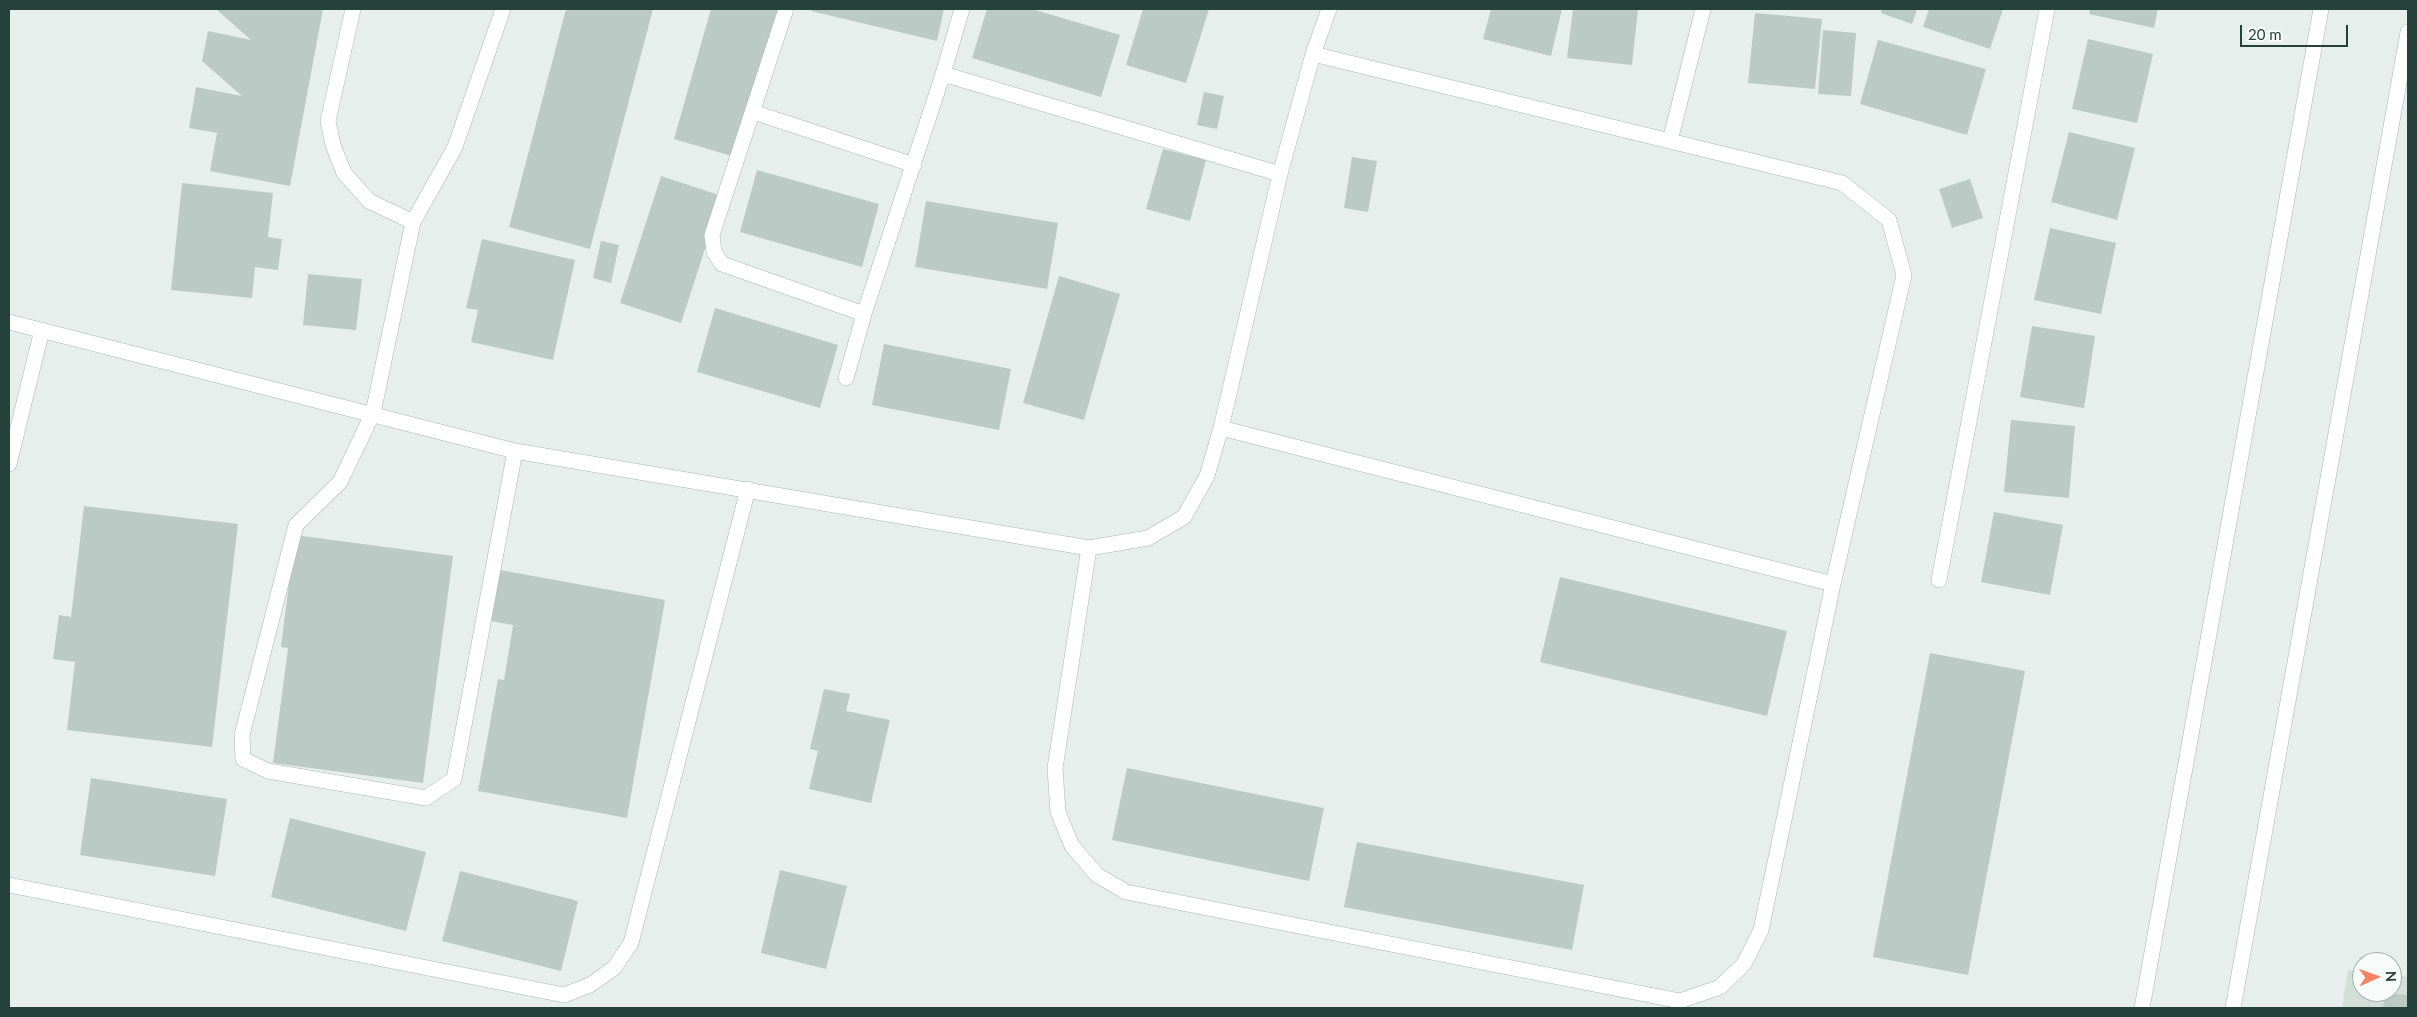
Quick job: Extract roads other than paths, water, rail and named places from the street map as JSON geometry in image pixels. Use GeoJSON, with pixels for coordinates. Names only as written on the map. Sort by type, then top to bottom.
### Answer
{"type":"FeatureCollection","features":[{"type":"Feature","properties":{"kind":"street"},"geometry":{"type":"LineString","coordinates":[[353,9],[328,121],[333,145],[344,173],[369,201],[413,222]]}},
{"type":"Feature","properties":{"kind":"street"},"geometry":{"type":"LineString","coordinates":[[503,9],[455,147],[413,222],[373,414],[340,482],[296,525],[242,735],[243,759],[268,771],[426,798],[454,779],[515,451]]}},
{"type":"Feature","properties":{"kind":"street"},"geometry":{"type":"LineString","coordinates":[[786,9],[712,235],[714,252],[722,264],[864,314]]}},
{"type":"Feature","properties":{"kind":"street"},"geometry":{"type":"LineString","coordinates":[[846,378],[864,314],[914,165],[962,9]]}},
{"type":"Feature","properties":{"kind":"street"},"geometry":{"type":"LineString","coordinates":[[9,322],[515,451],[1089,548],[1148,538],[1184,517],[1206,476],[1221,428],[1280,174],[1313,54],[1329,9]]}},
{"type":"Feature","properties":{"kind":"street"},"geometry":{"type":"LineString","coordinates":[[1670,141],[1703,9]]}},
{"type":"Feature","properties":{"kind":"street"},"geometry":{"type":"LineString","coordinates":[[1939,580],[2046,9]]}},
{"type":"Feature","properties":{"kind":"street"},"geometry":{"type":"LineString","coordinates":[[2142,1008],[2320,9]]}},
{"type":"Feature","properties":{"kind":"street"},"geometry":{"type":"LineString","coordinates":[[2233,1008],[2408,32]]}},
{"type":"Feature","properties":{"kind":"street"},"geometry":{"type":"LineString","coordinates":[[1089,548],[1055,768],[1058,812],[1072,846],[1097,875],[1126,892],[1680,1001],[1720,987],[1744,964],[1761,930],[1833,584],[1904,275],[1889,220],[1842,183],[1313,54]]}},
{"type":"Feature","properties":{"kind":"street"},"geometry":{"type":"LineString","coordinates":[[943,74],[1280,174]]}},
{"type":"Feature","properties":{"kind":"street"},"geometry":{"type":"LineString","coordinates":[[753,112],[914,165]]}},
{"type":"Feature","properties":{"kind":"street"},"geometry":{"type":"LineString","coordinates":[[9,464],[42,330]]}},
{"type":"Feature","properties":{"kind":"street"},"geometry":{"type":"LineString","coordinates":[[1221,428],[1833,584]]}},
{"type":"Feature","properties":{"kind":"street"},"geometry":{"type":"LineString","coordinates":[[9,885],[564,996],[590,985],[614,968],[631,943],[748,489]]}}]}
